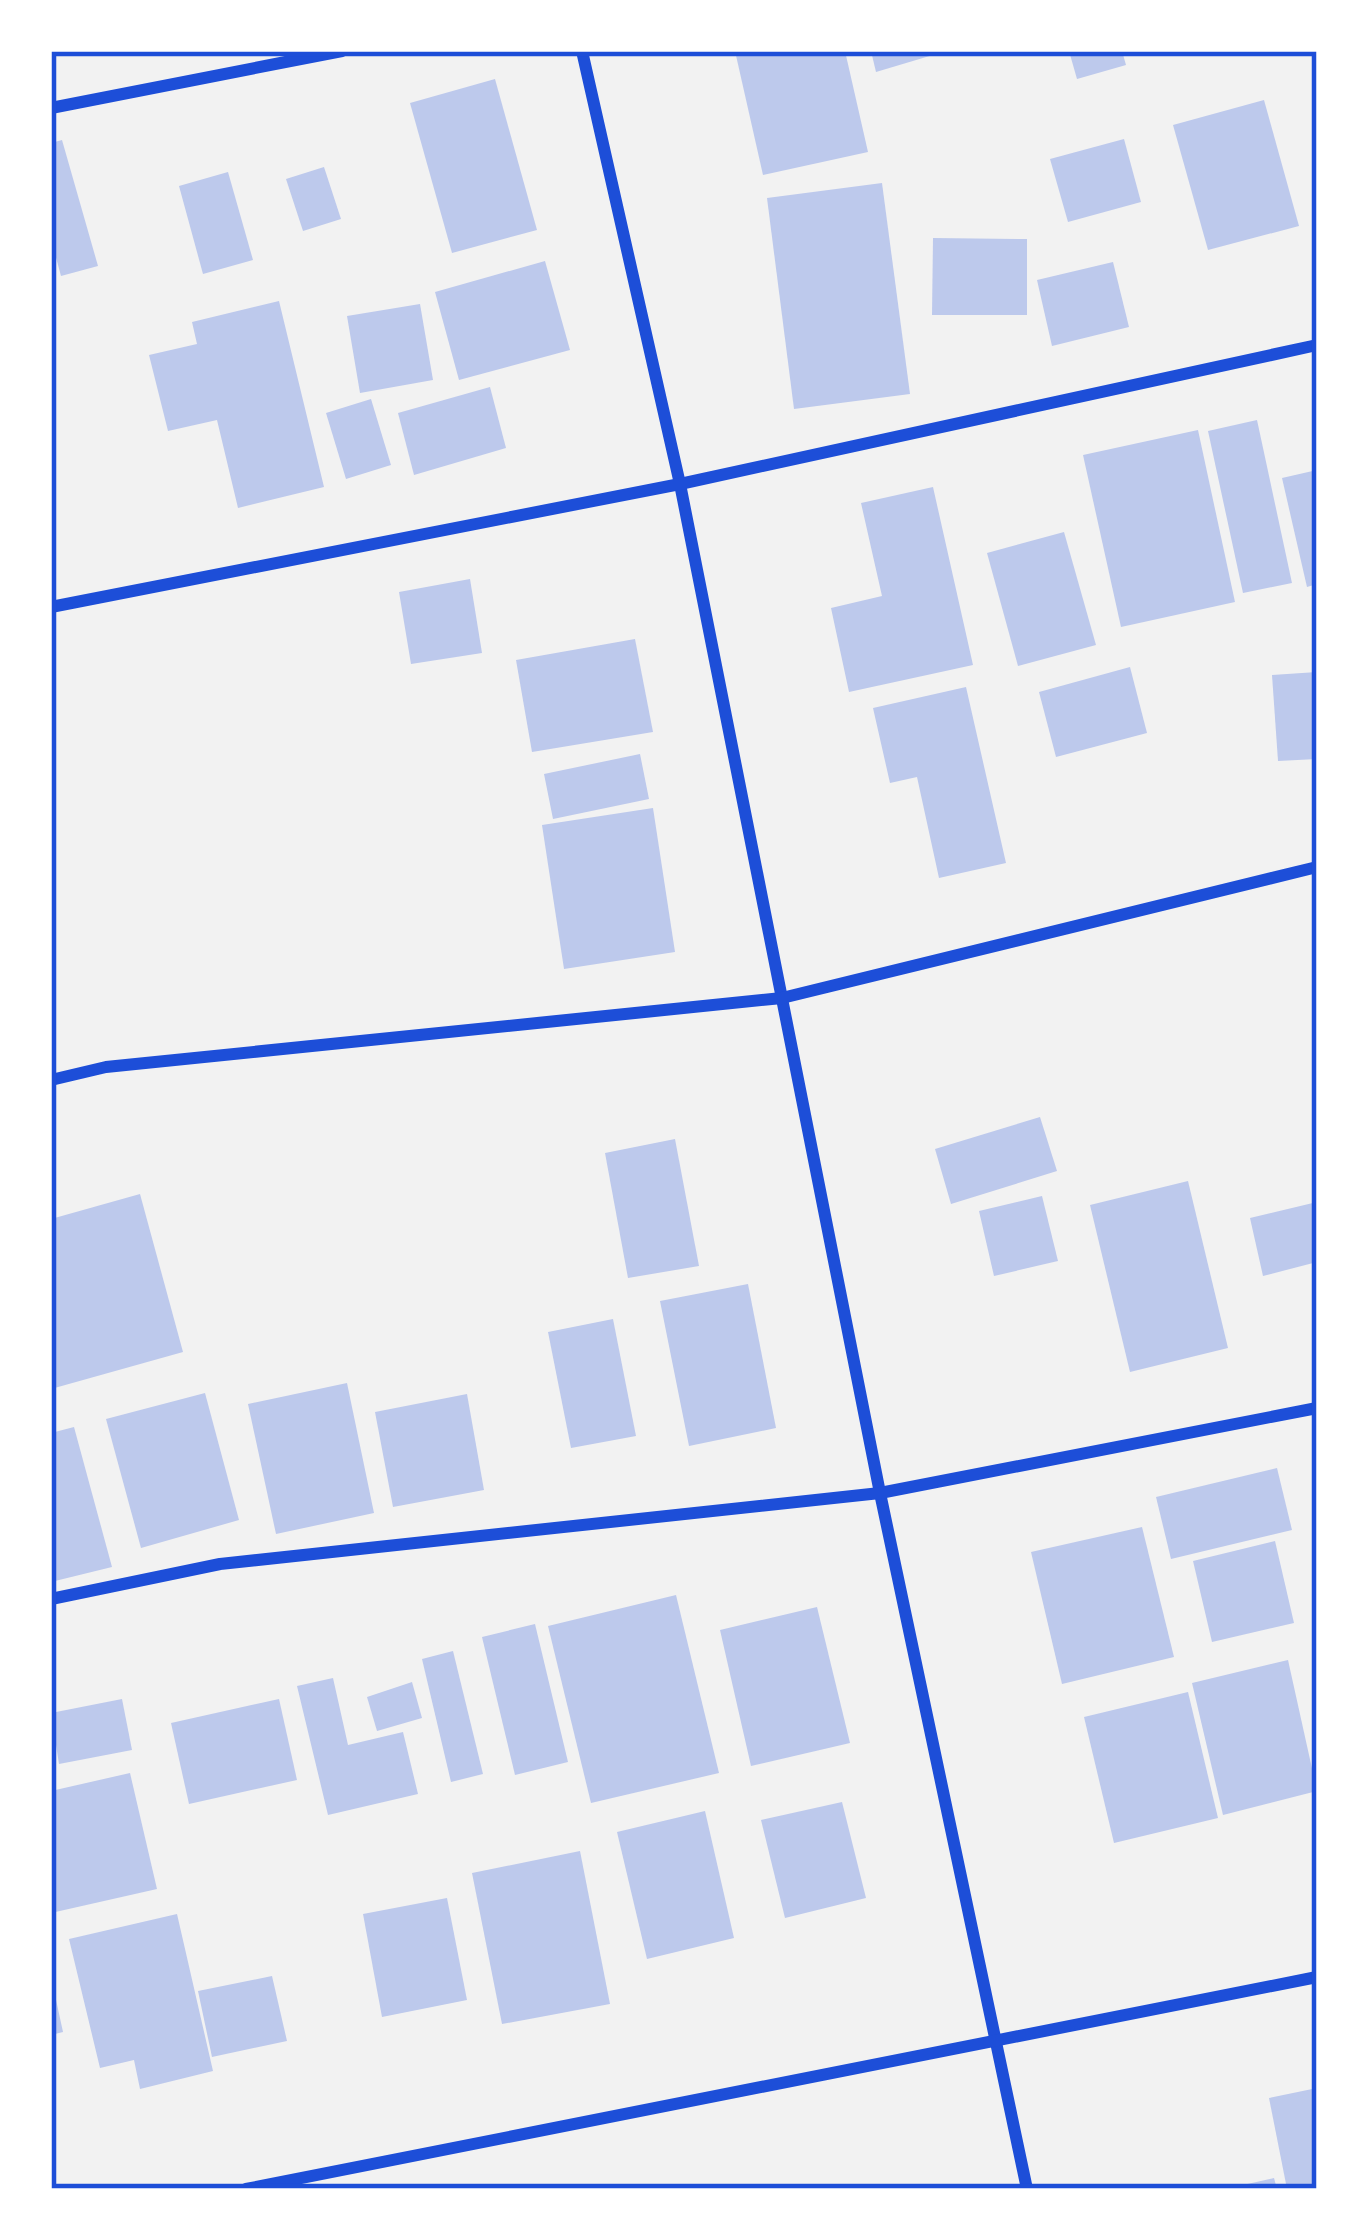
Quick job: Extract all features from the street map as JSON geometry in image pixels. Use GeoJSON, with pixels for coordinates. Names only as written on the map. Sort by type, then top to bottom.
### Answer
{"type":"FeatureCollection","features":[{"type":"Feature","properties":{"kind":"street"},"geometry":{"type":"LineString","coordinates":[[51,107],[342,51]]}},
{"type":"Feature","properties":{"kind":"street"},"geometry":{"type":"LineString","coordinates":[[581,51],[680,484],[880,1493],[1027,2189]]}},
{"type":"Feature","properties":{"kind":"street"},"geometry":{"type":"LineString","coordinates":[[51,607],[680,484],[1317,345]]}},
{"type":"Feature","properties":{"kind":"street"},"geometry":{"type":"LineString","coordinates":[[51,1080],[106,1067],[782,998],[1317,867]]}},
{"type":"Feature","properties":{"kind":"street"},"geometry":{"type":"LineString","coordinates":[[51,1599],[220,1564],[880,1493],[1317,1408]]}},
{"type":"Feature","properties":{"kind":"street"},"geometry":{"type":"LineString","coordinates":[[247,2189],[1317,1977]]}},
{"type":"Feature","properties":{"kind":"building"},"geometry":{"type":"Polygon","coordinates":[[[735,51],[845,51],[868,152],[763,175],[735,51]]]}},
{"type":"Feature","properties":{"kind":"building"},"geometry":{"type":"Polygon","coordinates":[[[871,51],[943,51],[943,52],[876,72],[871,51]]]}},
{"type":"Feature","properties":{"kind":"building"},"geometry":{"type":"Polygon","coordinates":[[[1069,51],[1122,51],[1126,65],[1077,79],[1069,51]]]}},
{"type":"Feature","properties":{"kind":"building"},"geometry":{"type":"Polygon","coordinates":[[[495,79],[537,230],[452,253],[410,103],[495,79]]]}},
{"type":"Feature","properties":{"kind":"building"},"geometry":{"type":"Polygon","coordinates":[[[1264,100],[1299,226],[1208,250],[1173,125],[1264,100]]]}},
{"type":"Feature","properties":{"kind":"building"},"geometry":{"type":"Polygon","coordinates":[[[1124,139],[1141,202],[1068,222],[1050,159],[1124,139]]]}},
{"type":"Feature","properties":{"kind":"building"},"geometry":{"type":"Polygon","coordinates":[[[62,140],[98,266],[61,276],[51,239],[51,143],[62,140]]]}},
{"type":"Feature","properties":{"kind":"building"},"geometry":{"type":"Polygon","coordinates":[[[324,167],[341,219],[303,231],[286,179],[324,167]]]}},
{"type":"Feature","properties":{"kind":"building"},"geometry":{"type":"Polygon","coordinates":[[[228,172],[253,260],[203,274],[179,186],[228,172]]]}},
{"type":"Feature","properties":{"kind":"building"},"geometry":{"type":"Polygon","coordinates":[[[882,183],[910,394],[794,409],[767,198],[882,183]]]}},
{"type":"Feature","properties":{"kind":"building"},"geometry":{"type":"Polygon","coordinates":[[[933,238],[1027,239],[1027,315],[932,315],[933,238]]]}},
{"type":"Feature","properties":{"kind":"building"},"geometry":{"type":"Polygon","coordinates":[[[545,261],[570,350],[459,380],[435,292],[545,261]]]}},
{"type":"Feature","properties":{"kind":"building"},"geometry":{"type":"Polygon","coordinates":[[[1113,262],[1129,327],[1052,346],[1037,280],[1113,262]]]}},
{"type":"Feature","properties":{"kind":"building"},"geometry":{"type":"Polygon","coordinates":[[[279,301],[324,487],[238,508],[217,420],[168,431],[149,355],[197,344],[192,322],[279,301]]]}},
{"type":"Feature","properties":{"kind":"building"},"geometry":{"type":"Polygon","coordinates":[[[420,304],[433,380],[360,393],[347,316],[420,304]]]}},
{"type":"Feature","properties":{"kind":"building"},"geometry":{"type":"Polygon","coordinates":[[[490,387],[506,448],[414,475],[398,413],[490,387]]]}},
{"type":"Feature","properties":{"kind":"building"},"geometry":{"type":"Polygon","coordinates":[[[371,399],[391,465],[346,479],[326,413],[371,399]]]}},
{"type":"Feature","properties":{"kind":"building"},"geometry":{"type":"Polygon","coordinates":[[[1257,420],[1292,583],[1243,593],[1208,431],[1257,420]]]}},
{"type":"Feature","properties":{"kind":"building"},"geometry":{"type":"Polygon","coordinates":[[[1198,430],[1235,602],[1121,627],[1083,455],[1198,430]]]}},
{"type":"Feature","properties":{"kind":"building"},"geometry":{"type":"Polygon","coordinates":[[[1317,470],[1317,584],[1307,587],[1282,478],[1317,470]]]}},
{"type":"Feature","properties":{"kind":"building"},"geometry":{"type":"Polygon","coordinates":[[[933,487],[973,665],[849,692],[831,608],[882,596],[861,503],[933,487]]]}},
{"type":"Feature","properties":{"kind":"building"},"geometry":{"type":"Polygon","coordinates":[[[1064,532],[1096,645],[1018,666],[987,553],[1064,532]]]}},
{"type":"Feature","properties":{"kind":"building"},"geometry":{"type":"Polygon","coordinates":[[[470,579],[482,653],[411,664],[399,592],[470,579]]]}},
{"type":"Feature","properties":{"kind":"building"},"geometry":{"type":"Polygon","coordinates":[[[635,639],[653,732],[532,752],[516,660],[635,639]]]}},
{"type":"Feature","properties":{"kind":"building"},"geometry":{"type":"Polygon","coordinates":[[[1130,667],[1147,733],[1056,757],[1039,692],[1130,667]]]}},
{"type":"Feature","properties":{"kind":"building"},"geometry":{"type":"Polygon","coordinates":[[[1317,672],[1317,759],[1278,761],[1272,675],[1317,672]]]}},
{"type":"Feature","properties":{"kind":"building"},"geometry":{"type":"Polygon","coordinates":[[[966,687],[1006,863],[939,878],[917,777],[890,783],[873,708],[966,687]]]}},
{"type":"Feature","properties":{"kind":"building"},"geometry":{"type":"Polygon","coordinates":[[[640,754],[649,799],[553,819],[544,774],[640,754]]]}},
{"type":"Feature","properties":{"kind":"building"},"geometry":{"type":"Polygon","coordinates":[[[653,808],[675,952],[564,969],[542,825],[653,808]]]}},
{"type":"Feature","properties":{"kind":"building"},"geometry":{"type":"Polygon","coordinates":[[[1040,1117],[1057,1171],[951,1204],[935,1149],[1040,1117]]]}},
{"type":"Feature","properties":{"kind":"building"},"geometry":{"type":"Polygon","coordinates":[[[675,1139],[699,1266],[628,1278],[605,1153],[675,1139]]]}},
{"type":"Feature","properties":{"kind":"building"},"geometry":{"type":"Polygon","coordinates":[[[1188,1181],[1228,1348],[1130,1372],[1090,1205],[1188,1181]]]}},
{"type":"Feature","properties":{"kind":"building"},"geometry":{"type":"Polygon","coordinates":[[[140,1194],[183,1352],[51,1389],[51,1219],[140,1194]]]}},
{"type":"Feature","properties":{"kind":"building"},"geometry":{"type":"Polygon","coordinates":[[[1042,1196],[1058,1261],[994,1276],[979,1211],[1042,1196]]]}},
{"type":"Feature","properties":{"kind":"building"},"geometry":{"type":"Polygon","coordinates":[[[1317,1202],[1317,1262],[1263,1276],[1250,1218],[1317,1202]]]}},
{"type":"Feature","properties":{"kind":"building"},"geometry":{"type":"Polygon","coordinates":[[[748,1284],[776,1428],[689,1446],[660,1301],[748,1284]]]}},
{"type":"Feature","properties":{"kind":"building"},"geometry":{"type":"Polygon","coordinates":[[[613,1319],[636,1436],[571,1448],[548,1332],[613,1319]]]}},
{"type":"Feature","properties":{"kind":"building"},"geometry":{"type":"Polygon","coordinates":[[[347,1383],[374,1513],[276,1534],[248,1404],[347,1383]]]}},
{"type":"Feature","properties":{"kind":"building"},"geometry":{"type":"Polygon","coordinates":[[[205,1393],[239,1520],[141,1548],[106,1419],[205,1393]]]}},
{"type":"Feature","properties":{"kind":"building"},"geometry":{"type":"Polygon","coordinates":[[[467,1394],[484,1490],[393,1507],[375,1412],[467,1394]]]}},
{"type":"Feature","properties":{"kind":"building"},"geometry":{"type":"Polygon","coordinates":[[[74,1427],[112,1567],[55,1581],[51,1433],[74,1427]]]}},
{"type":"Feature","properties":{"kind":"building"},"geometry":{"type":"Polygon","coordinates":[[[1277,1468],[1292,1530],[1171,1559],[1156,1497],[1277,1468]]]}},
{"type":"Feature","properties":{"kind":"building"},"geometry":{"type":"Polygon","coordinates":[[[1142,1527],[1174,1657],[1062,1684],[1031,1552],[1142,1527]]]}},
{"type":"Feature","properties":{"kind":"building"},"geometry":{"type":"Polygon","coordinates":[[[1275,1541],[1294,1623],[1212,1642],[1193,1561],[1275,1541]]]}},
{"type":"Feature","properties":{"kind":"building"},"geometry":{"type":"Polygon","coordinates":[[[676,1595],[719,1773],[591,1803],[548,1626],[676,1595]]]}},
{"type":"Feature","properties":{"kind":"building"},"geometry":{"type":"Polygon","coordinates":[[[817,1607],[850,1743],[751,1766],[720,1630],[817,1607]]]}},
{"type":"Feature","properties":{"kind":"building"},"geometry":{"type":"Polygon","coordinates":[[[535,1624],[568,1762],[515,1775],[482,1637],[535,1624]]]}},
{"type":"Feature","properties":{"kind":"building"},"geometry":{"type":"Polygon","coordinates":[[[453,1651],[483,1774],[451,1782],[422,1659],[453,1651]]]}},
{"type":"Feature","properties":{"kind":"building"},"geometry":{"type":"Polygon","coordinates":[[[1288,1660],[1317,1791],[1223,1815],[1192,1683],[1288,1660]]]}},
{"type":"Feature","properties":{"kind":"building"},"geometry":{"type":"Polygon","coordinates":[[[333,1678],[348,1745],[403,1732],[418,1794],[328,1815],[297,1686],[333,1678]]]}},
{"type":"Feature","properties":{"kind":"building"},"geometry":{"type":"Polygon","coordinates":[[[412,1682],[422,1718],[377,1731],[367,1697],[412,1682]]]}},
{"type":"Feature","properties":{"kind":"building"},"geometry":{"type":"Polygon","coordinates":[[[1188,1692],[1218,1818],[1114,1843],[1084,1717],[1188,1692]]]}},
{"type":"Feature","properties":{"kind":"building"},"geometry":{"type":"Polygon","coordinates":[[[122,1699],[132,1750],[59,1764],[51,1713],[122,1699]]]}},
{"type":"Feature","properties":{"kind":"building"},"geometry":{"type":"Polygon","coordinates":[[[279,1699],[297,1780],[189,1804],[171,1723],[279,1699]]]}},
{"type":"Feature","properties":{"kind":"building"},"geometry":{"type":"Polygon","coordinates":[[[130,1773],[157,1889],[51,1913],[51,1791],[130,1773]]]}},
{"type":"Feature","properties":{"kind":"building"},"geometry":{"type":"Polygon","coordinates":[[[842,1802],[866,1898],[785,1918],[761,1820],[842,1802]]]}},
{"type":"Feature","properties":{"kind":"building"},"geometry":{"type":"Polygon","coordinates":[[[705,1811],[734,1938],[647,1959],[617,1832],[705,1811]]]}},
{"type":"Feature","properties":{"kind":"building"},"geometry":{"type":"Polygon","coordinates":[[[580,1851],[610,2004],[502,2024],[472,1873],[580,1851]]]}},
{"type":"Feature","properties":{"kind":"building"},"geometry":{"type":"Polygon","coordinates":[[[447,1898],[467,2000],[382,2017],[363,1914],[447,1898]]]}},
{"type":"Feature","properties":{"kind":"building"},"geometry":{"type":"Polygon","coordinates":[[[177,1914],[213,2071],[140,2089],[134,2060],[100,2068],[69,1939],[177,1914]]]}},
{"type":"Feature","properties":{"kind":"building"},"geometry":{"type":"Polygon","coordinates":[[[272,1976],[287,2041],[212,2057],[198,1991],[272,1976]]]}},
{"type":"Feature","properties":{"kind":"building"},"geometry":{"type":"Polygon","coordinates":[[[51,1987],[63,2032],[51,2035],[51,1987]]]}},
{"type":"Feature","properties":{"kind":"building"},"geometry":{"type":"Polygon","coordinates":[[[1317,2088],[1317,2189],[1287,2189],[1269,2098],[1317,2088]]]}},
{"type":"Feature","properties":{"kind":"building"},"geometry":{"type":"Polygon","coordinates":[[[1274,2178],[1277,2189],[1234,2187],[1274,2178]]]}}]}
